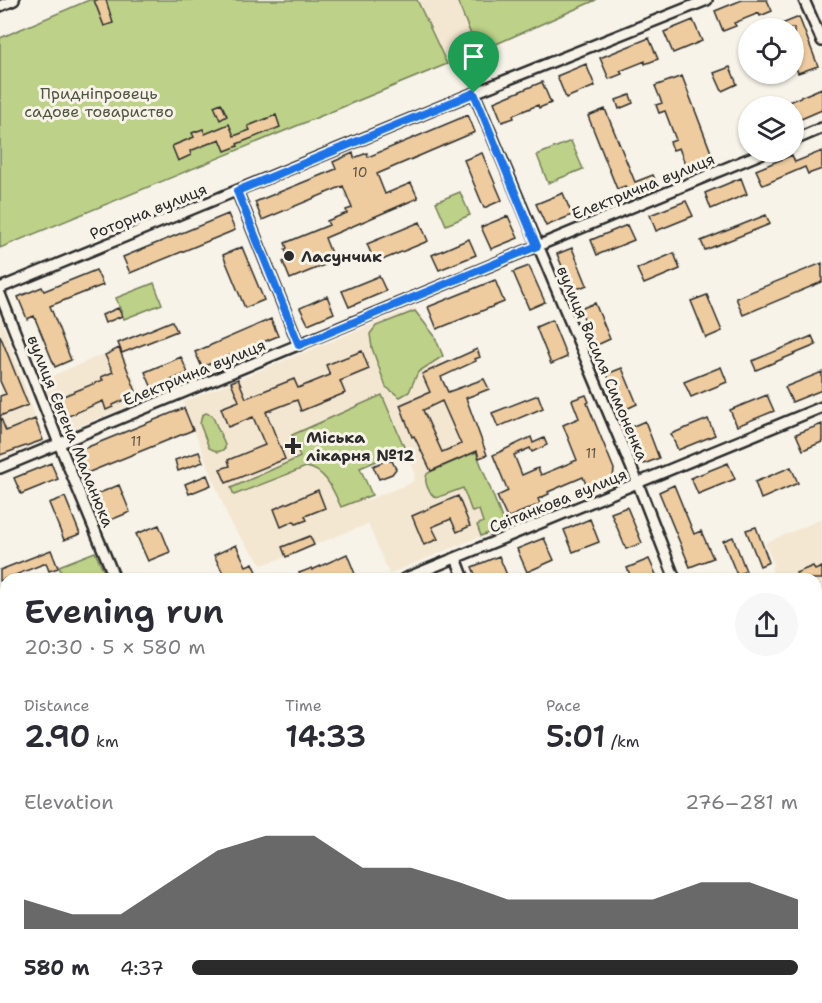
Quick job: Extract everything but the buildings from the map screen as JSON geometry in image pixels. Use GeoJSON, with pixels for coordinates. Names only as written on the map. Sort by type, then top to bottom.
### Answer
{"type":"FeatureCollection","features":[{"type":"Feature","properties":{"kind":"street"},"geometry":{"type":"LineString","coordinates":[[0,6],[14,0]]}},
{"type":"Feature","properties":{"kind":"street","name":"Роторна вулиця"},"geometry":{"type":"LineString","coordinates":[[0,288],[707,0]]}},
{"type":"Feature","properties":{"kind":"street"},"geometry":{"type":"LineString","coordinates":[[804,0],[822,41]]}},
{"type":"Feature","properties":{"kind":"street","name":"вулиця Василя Симоненка"},"geometry":{"type":"LineString","coordinates":[[474,93],[638,484],[673,573]]}},
{"type":"Feature","properties":{"kind":"street"},"geometry":{"type":"LineString","coordinates":[[804,136],[822,128]]}},
{"type":"Feature","properties":{"kind":"street","name":"Електрична вулиця"},"geometry":{"type":"LineString","coordinates":[[0,468],[741,162]]}},
{"type":"Feature","properties":{"kind":"street"},"geometry":{"type":"LineString","coordinates":[[237,191],[299,345]]}},
{"type":"Feature","properties":{"kind":"street","name":"вулиця Євгена Маланюка"},"geometry":{"type":"LineString","coordinates":[[0,294],[113,573]]}},
{"type":"Feature","properties":{"kind":"street","name":"Світанкова вулиця"},"geometry":{"type":"LineString","coordinates":[[419,573],[822,406]]}},
{"type":"Feature","properties":{"kind":"street"},"geometry":{"type":"LineString","coordinates":[[456,558],[462,573]]}},
{"type":"Feature","properties":{"kind":"shaded area"},"geometry":{"type":"Polygon","coordinates":[[[417,0],[457,0],[478,52],[447,64],[417,0]]]}},
{"type":"Feature","properties":{"kind":"shaded area","name":"Міська лікарня №12"},"geometry":{"type":"Polygon","coordinates":[[[415,307],[442,364],[437,367],[477,453],[505,526],[389,573],[368,524],[314,545],[310,536],[282,547],[286,557],[262,565],[231,525],[183,402],[415,307]],[[402,440],[369,453],[354,474],[365,501],[411,483],[415,473],[402,440]]]}},
{"type":"Feature","properties":{"kind":"shaded area"},"geometry":{"type":"Polygon","coordinates":[[[0,316],[44,441],[0,458],[0,316]]]}},
{"type":"Feature","properties":{"kind":"shaded area"},"geometry":{"type":"Polygon","coordinates":[[[104,354],[109,365],[125,359],[143,400],[67,431],[62,428],[42,380],[104,354]]]}},
{"type":"Feature","properties":{"kind":"shaded area"},"geometry":{"type":"Polygon","coordinates":[[[822,519],[822,573],[773,573],[771,567],[774,565],[765,543],[822,519]]]}},
{"type":"Feature","properties":{"kind":"green space","name":"Придніпровець садове товариство"},"geometry":{"type":"Polygon","coordinates":[[[89,0],[417,0],[447,64],[0,248],[0,38],[89,0]]]}},
{"type":"Feature","properties":{"kind":"green space"},"geometry":{"type":"Polygon","coordinates":[[[457,0],[596,0],[478,52],[457,0]]]}},
{"type":"Feature","properties":{"kind":"green space"},"geometry":{"type":"Polygon","coordinates":[[[571,141],[583,169],[548,183],[537,155],[571,141]]]}},
{"type":"Feature","properties":{"kind":"green space"},"geometry":{"type":"Polygon","coordinates":[[[460,192],[470,215],[446,225],[436,202],[460,192]]]}},
{"type":"Feature","properties":{"kind":"green space"},"geometry":{"type":"Polygon","coordinates":[[[154,283],[162,304],[124,319],[116,298],[154,283]]]}},
{"type":"Feature","properties":{"kind":"green space"},"geometry":{"type":"Polygon","coordinates":[[[415,311],[434,335],[443,356],[418,372],[409,392],[400,397],[386,387],[372,348],[370,334],[376,326],[415,311]]]}},
{"type":"Feature","properties":{"kind":"green space"},"geometry":{"type":"Polygon","coordinates":[[[382,395],[405,449],[360,468],[372,495],[341,507],[324,476],[306,467],[234,495],[231,488],[300,457],[292,435],[382,395]]]}},
{"type":"Feature","properties":{"kind":"green space"},"geometry":{"type":"Polygon","coordinates":[[[206,413],[212,415],[225,445],[225,449],[218,452],[209,448],[200,424],[202,415],[206,413]]]}},
{"type":"Feature","properties":{"kind":"green space"},"geometry":{"type":"Polygon","coordinates":[[[476,452],[505,526],[481,536],[477,525],[483,522],[479,510],[472,512],[463,488],[436,498],[426,484],[427,474],[430,472],[476,452]]]}},
{"type":"Feature","properties":{"kind":"green space"},"geometry":{"type":"Polygon","coordinates":[[[95,552],[104,573],[58,573],[61,572],[59,566],[95,552]]]}},
{"type":"Feature","properties":{"kind":"place","name":"Ласунчик"},"geometry":{"type":"Point","coordinates":[289,256]}},
{"type":"Feature","properties":{"kind":"place","name":"Міська лікарня №12"},"geometry":{"type":"Point","coordinates":[293,446]}},
{"type":"Feature","properties":{"kind":"route"},"geometry":{"type":"LineString","coordinates":[[474,93],[537,246],[299,345],[237,191],[474,93]]}}]}
